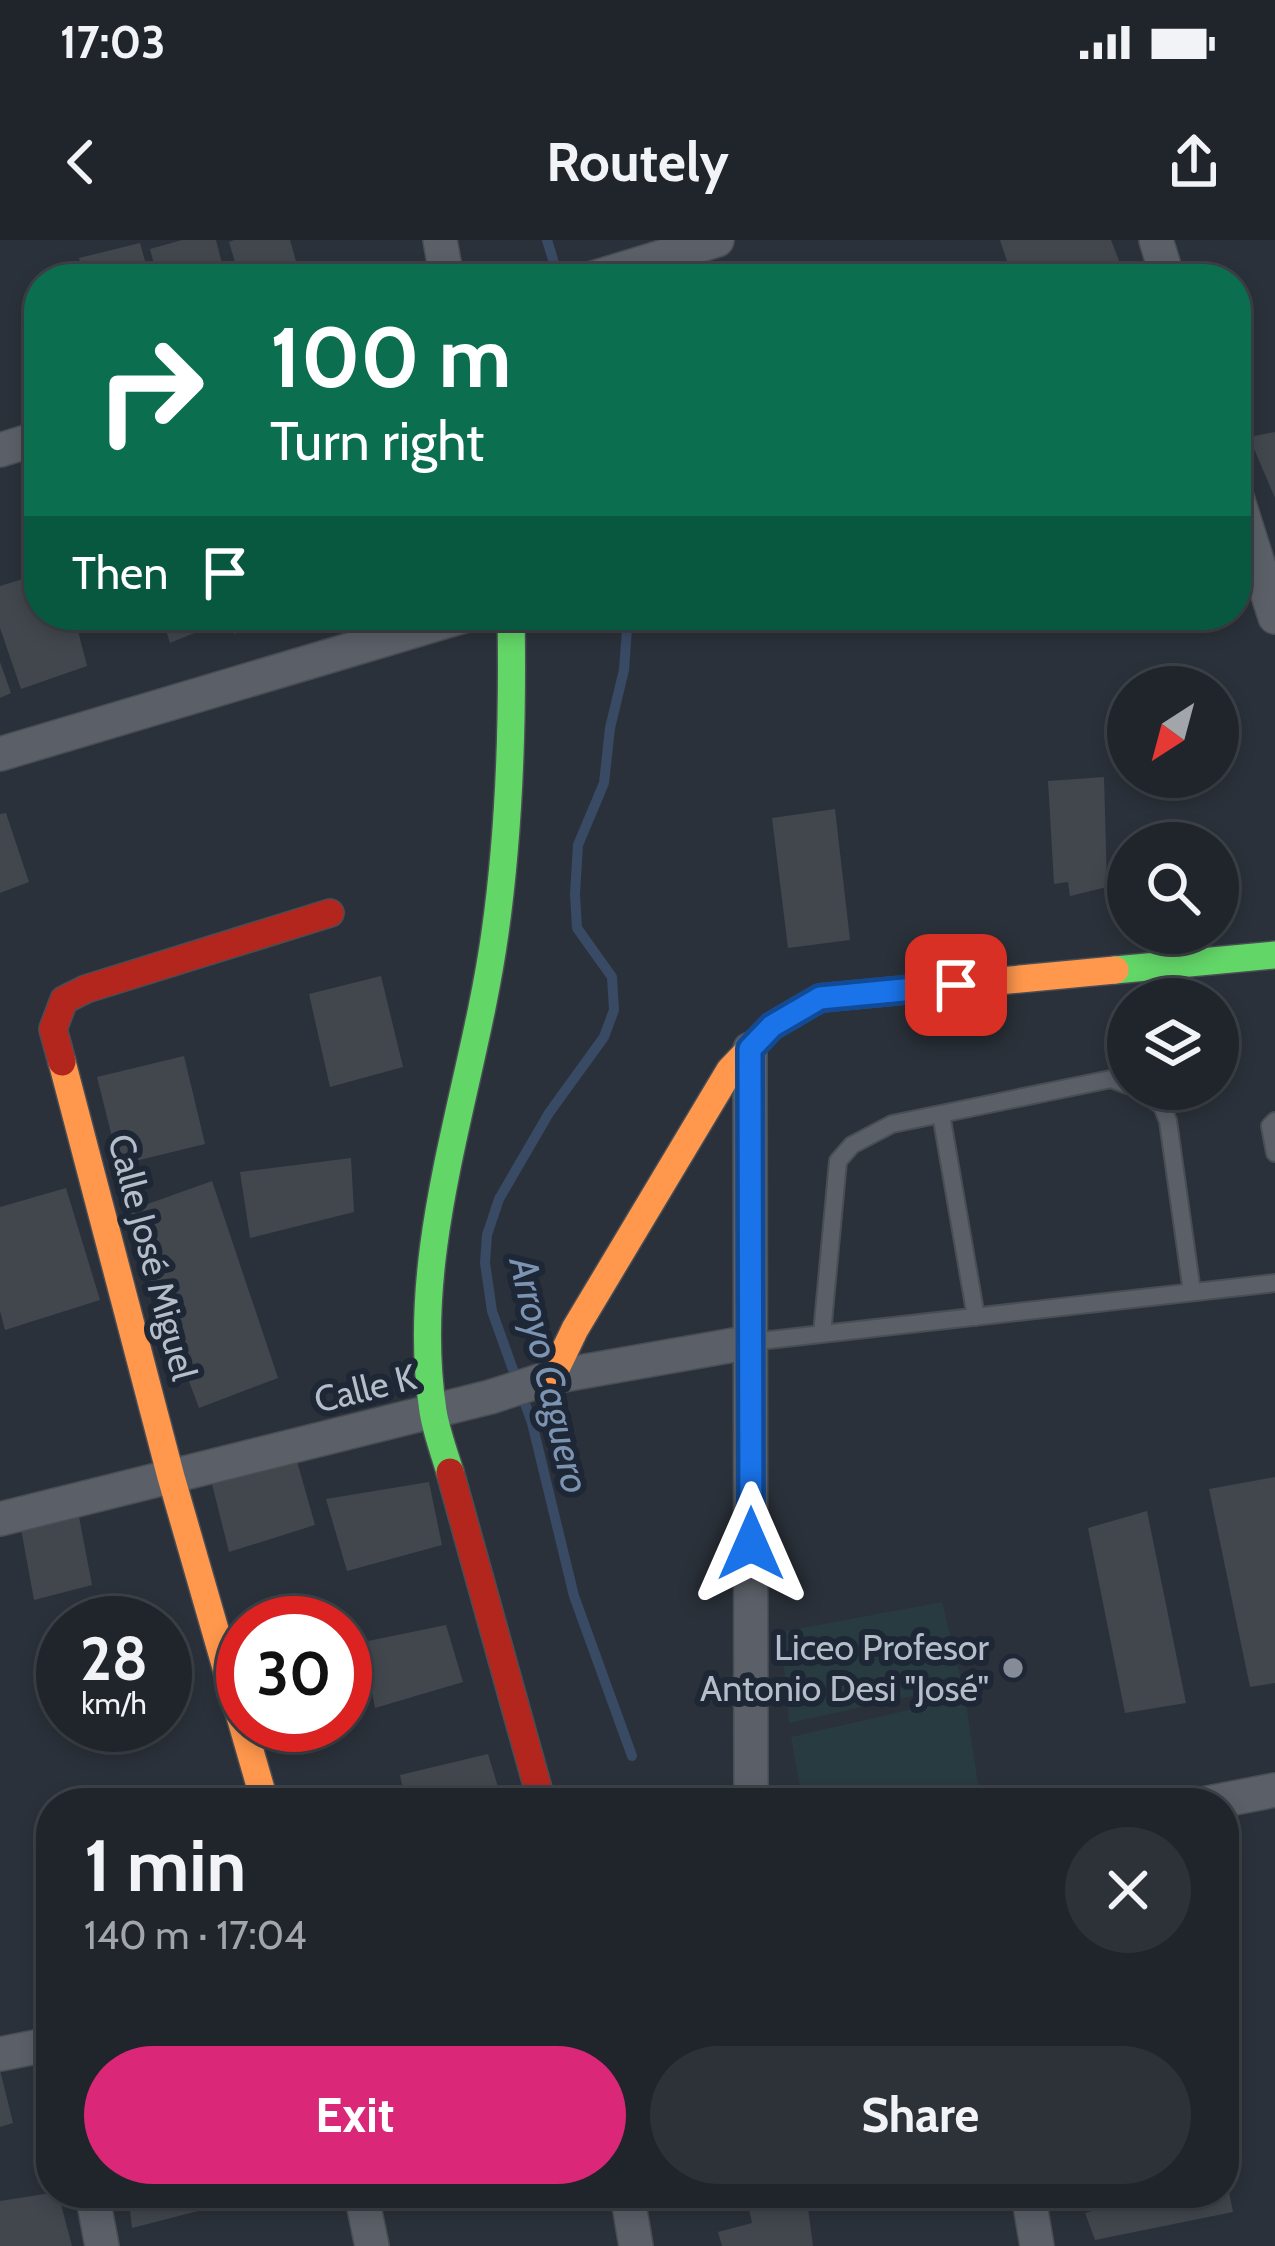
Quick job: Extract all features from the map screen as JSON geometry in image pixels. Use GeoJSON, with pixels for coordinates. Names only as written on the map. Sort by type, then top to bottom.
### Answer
{"type":"FeatureCollection","features":[{"type":"Feature","properties":{"kind":"street"},"geometry":{"type":"LineString","coordinates":[[639,264],[717,240]]}},
{"type":"Feature","properties":{"kind":"street"},"geometry":{"type":"LineString","coordinates":[[1251,541],[1275,617]]}},
{"type":"Feature","properties":{"kind":"street"},"geometry":{"type":"LineString","coordinates":[[0,754],[417,630]]}},
{"type":"Feature","properties":{"kind":"street"},"geometry":{"type":"LineString","coordinates":[[511,630],[513,754],[496,935],[444,1188],[428,1295],[433,1411],[538,1788]]}},
{"type":"Feature","properties":{"kind":"street","name":"Calle José Miguel"},"geometry":{"type":"LineString","coordinates":[[261,1788],[171,1477],[53,1029],[64,1000],[86,989],[330,914]]}},
{"type":"Feature","properties":{"kind":"street"},"geometry":{"type":"LineString","coordinates":[[542,1380],[718,1090],[772,1026],[820,998],[1275,955]]}},
{"type":"Feature","properties":{"kind":"street"},"geometry":{"type":"LineString","coordinates":[[750,1049],[751,1788]]}},
{"type":"Feature","properties":{"kind":"street","name":"Calle K"},"geometry":{"type":"LineString","coordinates":[[0,1519],[542,1380],[751,1342]]}},
{"type":"Feature","properties":{"kind":"street"},"geometry":{"type":"LineString","coordinates":[[1239,1797],[1275,1790]]}},
{"type":"Feature","properties":{"kind":"street"},"geometry":{"type":"LineString","coordinates":[[0,2054],[36,2047]]}},
{"type":"Feature","properties":{"kind":"street"},"geometry":{"type":"LineString","coordinates":[[95,2208],[103,2246]]}},
{"type":"Feature","properties":{"kind":"street"},"geometry":{"type":"LineString","coordinates":[[364,2208],[372,2246]]}},
{"type":"Feature","properties":{"kind":"street"},"geometry":{"type":"LineString","coordinates":[[630,2208],[636,2246]]}},
{"type":"Feature","properties":{"kind":"street"},"geometry":{"type":"LineString","coordinates":[[1031,2208],[1037,2246]]}},
{"type":"Feature","properties":{"kind":"lane"},"geometry":{"type":"LineString","coordinates":[[822,1334],[838,1162],[852,1145],[892,1124],[1107,1080]]}},
{"type":"Feature","properties":{"kind":"lane"},"geometry":{"type":"LineString","coordinates":[[1164,1110],[1192,1292]]}},
{"type":"Feature","properties":{"kind":"lane"},"geometry":{"type":"LineString","coordinates":[[941,1114],[976,1317]]}},
{"type":"Feature","properties":{"kind":"lane"},"geometry":{"type":"LineString","coordinates":[[1275,1121],[1270,1126],[1275,1153]]}},
{"type":"Feature","properties":{"kind":"lane"},"geometry":{"type":"LineString","coordinates":[[751,1342],[1275,1282]]}},
{"type":"Feature","properties":{"kind":"green space"},"geometry":{"type":"Polygon","coordinates":[[[942,1602],[962,1685],[789,1723],[781,1632],[942,1602]]]}},
{"type":"Feature","properties":{"kind":"green space"},"geometry":{"type":"Polygon","coordinates":[[[965,1697],[979,1788],[800,1788],[791,1737],[965,1697]]]}},
{"type":"Feature","properties":{"kind":"building"},"geometry":{"type":"Polygon","coordinates":[[[182,240],[216,240],[222,264],[154,264],[150,249],[182,240]]]}},
{"type":"Feature","properties":{"kind":"building"},"geometry":{"type":"Polygon","coordinates":[[[290,240],[297,264],[236,264],[229,242],[290,240]]]}},
{"type":"Feature","properties":{"kind":"building"},"geometry":{"type":"Polygon","coordinates":[[[1000,240],[1111,240],[1120,264],[1008,264],[1000,240]]]}},
{"type":"Feature","properties":{"kind":"building"},"geometry":{"type":"Polygon","coordinates":[[[140,243],[146,264],[81,264],[79,258],[140,243]]]}},
{"type":"Feature","properties":{"kind":"building"},"geometry":{"type":"Polygon","coordinates":[[[1275,432],[1275,498],[1251,442],[1251,437],[1275,432]]]}},
{"type":"Feature","properties":{"kind":"building"},"geometry":{"type":"Polygon","coordinates":[[[24,579],[24,630],[78,630],[87,666],[21,689],[0,628],[0,586],[24,579]]]}},
{"type":"Feature","properties":{"kind":"building"},"geometry":{"type":"Polygon","coordinates":[[[166,630],[202,630],[170,643],[166,630]]]}},
{"type":"Feature","properties":{"kind":"building"},"geometry":{"type":"Polygon","coordinates":[[[0,662],[11,693],[0,698],[0,662]]]}},
{"type":"Feature","properties":{"kind":"building"},"geometry":{"type":"Polygon","coordinates":[[[1104,777],[1107,887],[1070,896],[1068,882],[1054,884],[1048,781],[1104,777]]]}},
{"type":"Feature","properties":{"kind":"building"},"geometry":{"type":"Polygon","coordinates":[[[835,809],[850,940],[788,948],[772,818],[835,809]]]}},
{"type":"Feature","properties":{"kind":"building"},"geometry":{"type":"Polygon","coordinates":[[[6,813],[29,882],[0,893],[0,814],[6,813]]]}},
{"type":"Feature","properties":{"kind":"building"},"geometry":{"type":"Polygon","coordinates":[[[381,976],[403,1067],[330,1087],[309,994],[381,976]]]}},
{"type":"Feature","properties":{"kind":"building"},"geometry":{"type":"Polygon","coordinates":[[[184,1056],[205,1144],[119,1165],[97,1077],[184,1056]]]}},
{"type":"Feature","properties":{"kind":"building"},"geometry":{"type":"Polygon","coordinates":[[[351,1158],[354,1212],[250,1238],[240,1172],[351,1158]]]}},
{"type":"Feature","properties":{"kind":"building"},"geometry":{"type":"Polygon","coordinates":[[[212,1181],[278,1378],[199,1408],[146,1267],[131,1210],[212,1181]]]}},
{"type":"Feature","properties":{"kind":"building"},"geometry":{"type":"Polygon","coordinates":[[[66,1188],[100,1300],[5,1330],[0,1311],[0,1207],[66,1188]]]}},
{"type":"Feature","properties":{"kind":"building"},"geometry":{"type":"Polygon","coordinates":[[[295,1454],[315,1525],[229,1552],[210,1476],[295,1454]]]}},
{"type":"Feature","properties":{"kind":"building"},"geometry":{"type":"Polygon","coordinates":[[[1275,1477],[1275,1683],[1250,1687],[1209,1489],[1275,1477]]]}},
{"type":"Feature","properties":{"kind":"building"},"geometry":{"type":"Polygon","coordinates":[[[429,1482],[442,1545],[347,1571],[326,1499],[429,1482]]]}},
{"type":"Feature","properties":{"kind":"building"},"geometry":{"type":"Polygon","coordinates":[[[76,1501],[92,1585],[34,1600],[19,1518],[76,1501]]]}},
{"type":"Feature","properties":{"kind":"building"},"geometry":{"type":"Polygon","coordinates":[[[1147,1511],[1186,1703],[1125,1713],[1088,1528],[1147,1511]]]}},
{"type":"Feature","properties":{"kind":"building"},"geometry":{"type":"Polygon","coordinates":[[[446,1625],[463,1682],[375,1708],[372,1640],[446,1625]]]}},
{"type":"Feature","properties":{"kind":"building"},"geometry":{"type":"Polygon","coordinates":[[[488,1754],[498,1788],[403,1788],[400,1775],[488,1754]]]}},
{"type":"Feature","properties":{"kind":"building"},"geometry":{"type":"Polygon","coordinates":[[[0,2070],[13,2123],[0,2127],[0,2070]]]}},
{"type":"Feature","properties":{"kind":"building"},"geometry":{"type":"Polygon","coordinates":[[[36,2195],[36,2208],[62,2208],[72,2246],[0,2246],[0,2201],[36,2195]]]}},
{"type":"Feature","properties":{"kind":"building"},"geometry":{"type":"Polygon","coordinates":[[[130,2208],[206,2208],[206,2209],[132,2228],[130,2208]]]}},
{"type":"Feature","properties":{"kind":"building"},"geometry":{"type":"Polygon","coordinates":[[[749,2208],[808,2208],[813,2246],[722,2246],[718,2232],[752,2223],[749,2208]]]}},
{"type":"Feature","properties":{"kind":"building"},"geometry":{"type":"Polygon","coordinates":[[[1104,2208],[1232,2208],[1233,2212],[1095,2240],[1085,2213],[1104,2208]]]}},
{"type":"Feature","properties":{"kind":"waterway","name":"Arroyo Caguero"},"geometry":{"type":"LineString","coordinates":[[547,240],[554,264]]}},
{"type":"Feature","properties":{"kind":"waterway","name":"Arroyo Caguero"},"geometry":{"type":"LineString","coordinates":[[627,630],[604,783],[578,845],[575,894],[577,928],[612,977],[614,1010],[604,1037],[549,1113],[499,1199],[487,1235],[485,1263],[492,1311],[532,1423],[574,1596],[632,1756]]}},
{"type":"Feature","properties":{"kind":"traffic: fast"},"geometry":{"type":"LineString","coordinates":[[450,1472],[433,1411],[429,1291],[446,1171],[485,992],[500,893],[509,774],[511,630]]}},
{"type":"Feature","properties":{"kind":"traffic: fast"},"geometry":{"type":"LineString","coordinates":[[1115,970],[1275,955]]}},
{"type":"Feature","properties":{"kind":"traffic: slow"},"geometry":{"type":"LineString","coordinates":[[552,1377],[575,1329],[730,1070],[772,1026],[820,998],[1115,970]]}},
{"type":"Feature","properties":{"kind":"traffic: slow"},"geometry":{"type":"LineString","coordinates":[[62,1062],[171,1477],[261,1788]]}},
{"type":"Feature","properties":{"kind":"traffic: jam"},"geometry":{"type":"LineString","coordinates":[[62,1062],[53,1029],[64,1000],[86,989],[330,913]]}},
{"type":"Feature","properties":{"kind":"traffic: jam"},"geometry":{"type":"LineString","coordinates":[[450,1472],[538,1788]]}},
{"type":"Feature","properties":{"kind":"place","name":"Liceo Profesor Antonio Desi \"José\""},"geometry":{"type":"Point","coordinates":[1013,1668]}},
{"type":"Feature","properties":{"kind":"route"},"geometry":{"type":"LineString","coordinates":[[751,1544],[750,1049],[772,1026],[820,998],[956,985]]}}]}
